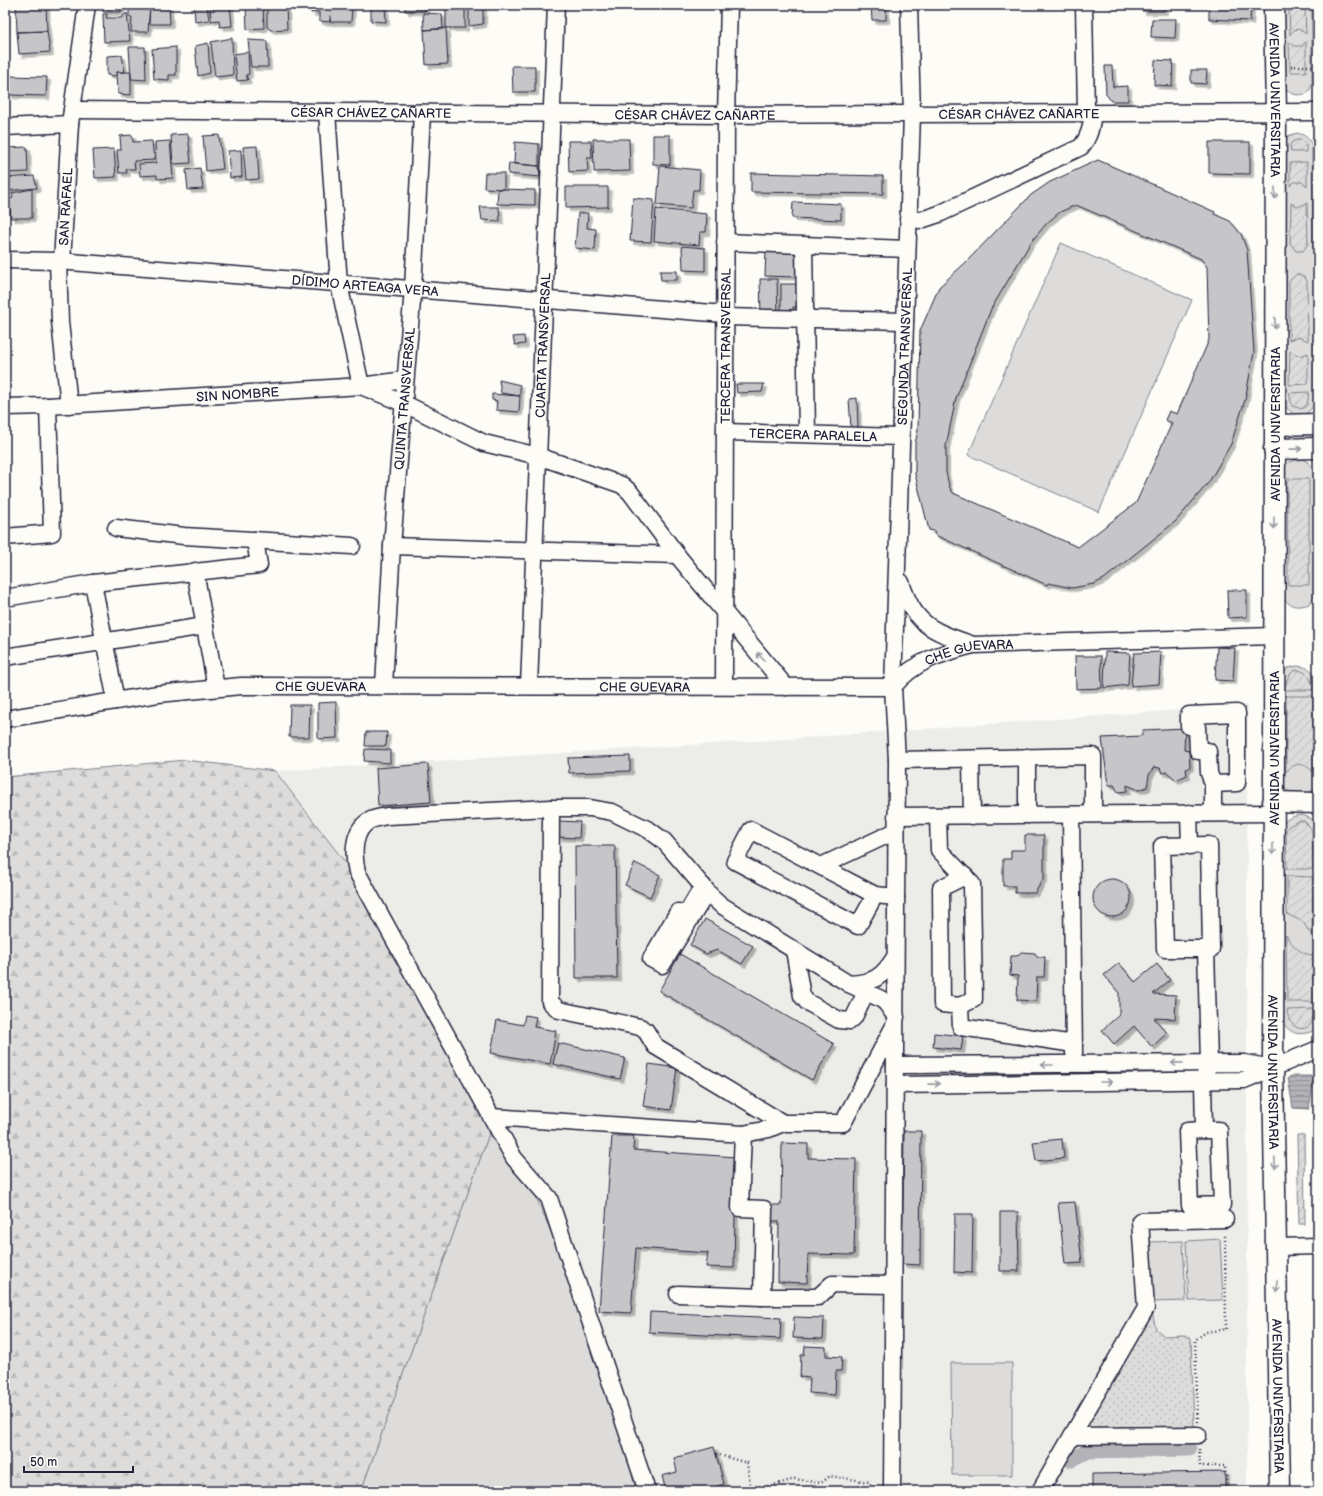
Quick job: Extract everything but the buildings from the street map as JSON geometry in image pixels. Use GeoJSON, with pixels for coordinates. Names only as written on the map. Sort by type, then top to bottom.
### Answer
{"type":"FeatureCollection","features":[{"type":"Feature","properties":{"kind":"main road","name":"AVENIDA UNIVERSITARIA"},"geometry":{"type":"LineString","coordinates":[[1274,5],[1276,112],[1273,1068],[1280,1491]]}},
{"type":"Feature","properties":{"kind":"main road"},"geometry":{"type":"LineString","coordinates":[[1275,425],[1318,424]]}},
{"type":"Feature","properties":{"kind":"main road"},"geometry":{"type":"LineString","coordinates":[[1274,449],[1318,448]]}},
{"type":"Feature","properties":{"kind":"main road"},"geometry":{"type":"LineString","coordinates":[[1273,807],[1318,803]]}},
{"type":"Feature","properties":{"kind":"street","name":"SAN RAFAEL"},"geometry":{"type":"LineString","coordinates":[[69,404],[60,322],[60,261],[71,117],[87,5]]}},
{"type":"Feature","properties":{"kind":"street","name":"CUARTA TRANSVERSAL"},"geometry":{"type":"LineString","coordinates":[[529,686],[556,5]]}},
{"type":"Feature","properties":{"kind":"street","name":"TERCERA TRANSVERSAL"},"geometry":{"type":"LineString","coordinates":[[724,686],[725,242],[729,5]]}},
{"type":"Feature","properties":{"kind":"street","name":"SEGUNDA TRANSVERSAL"},"geometry":{"type":"LineString","coordinates":[[893,687],[912,114],[909,5]]}},
{"type":"Feature","properties":{"kind":"street"},"geometry":{"type":"LineString","coordinates":[[908,219],[921,220],[939,214],[1081,147],[1087,140],[1091,131],[1084,5]]}},
{"type":"Feature","properties":{"kind":"street","name":"CÉSAR CHÁVEZ CAÑARTE"},"geometry":{"type":"LineString","coordinates":[[5,127],[71,117],[327,112],[726,115],[1318,112]]}},
{"type":"Feature","properties":{"kind":"street"},"geometry":{"type":"LineString","coordinates":[[327,112],[339,284],[361,386],[403,404],[484,443],[538,456],[613,481],[622,486],[630,492],[677,555],[786,687]]}},
{"type":"Feature","properties":{"kind":"street","name":"QUINTA TRANSVERSAL"},"geometry":{"type":"LineString","coordinates":[[384,685],[392,546],[413,289],[422,113]]}},
{"type":"Feature","properties":{"kind":"street"},"geometry":{"type":"LineString","coordinates":[[725,242],[907,249]]}},
{"type":"Feature","properties":{"kind":"street"},"geometry":{"type":"LineString","coordinates":[[804,246],[807,433]]}},
{"type":"Feature","properties":{"kind":"street","name":"DÍDIMO ARTEAGA VERA"},"geometry":{"type":"LineString","coordinates":[[5,260],[60,261],[725,315],[804,319],[905,321]]}},
{"type":"Feature","properties":{"kind":"street","name":"SIN NOMBRE"},"geometry":{"type":"LineString","coordinates":[[5,406],[48,406],[361,386],[405,380]]}},
{"type":"Feature","properties":{"kind":"street"},"geometry":{"type":"LineString","coordinates":[[5,537],[52,533],[48,406]]}},
{"type":"Feature","properties":{"kind":"street","name":"TERCERA PARALELA"},"geometry":{"type":"LineString","coordinates":[[725,432],[807,433],[901,437]]}},
{"type":"Feature","properties":{"kind":"street"},"geometry":{"type":"LineString","coordinates":[[116,528],[184,536],[352,546]]}},
{"type":"Feature","properties":{"kind":"street"},"geometry":{"type":"LineString","coordinates":[[5,598],[93,584],[195,571],[259,566],[255,540]]}},
{"type":"Feature","properties":{"kind":"street"},"geometry":{"type":"LineString","coordinates":[[392,546],[534,549],[677,555]]}},
{"type":"Feature","properties":{"kind":"street"},"geometry":{"type":"LineString","coordinates":[[898,569],[906,599],[913,612],[927,626],[942,634],[973,645]]}},
{"type":"Feature","properties":{"kind":"street"},"geometry":{"type":"LineString","coordinates":[[195,571],[216,688]]}},
{"type":"Feature","properties":{"kind":"street"},"geometry":{"type":"LineString","coordinates":[[93,584],[116,700]]}},
{"type":"Feature","properties":{"kind":"street"},"geometry":{"type":"LineString","coordinates":[[5,657],[205,626]]}},
{"type":"Feature","properties":{"kind":"street","name":"CHE GUEVARA"},"geometry":{"type":"LineString","coordinates":[[5,719],[116,700],[216,688],[276,685],[893,687],[901,677],[925,660],[938,654],[973,645],[1274,636]]}},
{"type":"Feature","properties":{"kind":"street"},"geometry":{"type":"LineString","coordinates":[[892,1491],[897,760],[893,687]]}},
{"type":"Feature","properties":{"kind":"street"},"geometry":{"type":"LineString","coordinates":[[1213,784],[1236,783],[1237,713],[1189,715],[1190,726],[1197,727],[1198,751],[1208,751],[1209,773],[1213,784],[1213,813]]}},
{"type":"Feature","properties":{"kind":"street"},"geometry":{"type":"LineString","coordinates":[[897,760],[1093,756],[1093,814]]}},
{"type":"Feature","properties":{"kind":"street"},"geometry":{"type":"LineString","coordinates":[[1027,757],[1027,815]]}},
{"type":"Feature","properties":{"kind":"street"},"geometry":{"type":"LineString","coordinates":[[970,759],[972,816]]}},
{"type":"Feature","properties":{"kind":"street"},"geometry":{"type":"LineString","coordinates":[[820,866],[896,824],[938,816],[1189,814],[1273,807]]}},
{"type":"Feature","properties":{"kind":"street"},"geometry":{"type":"LineString","coordinates":[[551,808],[550,1002],[558,1010],[640,1027],[646,1031],[655,1046],[783,1123]]}},
{"type":"Feature","properties":{"kind":"street"},"geometry":{"type":"LineString","coordinates":[[648,1491],[549,1198],[514,1158],[357,872],[354,860],[354,845],[360,831],[370,820],[387,816],[551,808],[590,808],[612,812],[649,830],[664,841],[705,889],[721,905],[849,984],[886,1003],[895,1020]]}},
{"type":"Feature","properties":{"kind":"street"},"geometry":{"type":"LineString","coordinates":[[1189,814],[1190,846]]}},
{"type":"Feature","properties":{"kind":"street"},"geometry":{"type":"LineString","coordinates":[[1071,815],[1074,1082]]}},
{"type":"Feature","properties":{"kind":"street"},"geometry":{"type":"LineString","coordinates":[[938,816],[939,850],[965,876],[972,884],[974,999],[960,1006],[942,1004],[941,888],[965,876]]}},
{"type":"Feature","properties":{"kind":"street"},"geometry":{"type":"LineString","coordinates":[[875,895],[858,926],[735,861],[751,830],[875,895],[896,896]]}},
{"type":"Feature","properties":{"kind":"street"},"geometry":{"type":"LineString","coordinates":[[1209,845],[1211,949],[1165,949],[1162,846],[1190,846],[1209,845]]}},
{"type":"Feature","properties":{"kind":"street"},"geometry":{"type":"LineString","coordinates":[[1204,1130],[1203,1081],[1209,1063],[1206,948]]}},
{"type":"Feature","properties":{"kind":"street"},"geometry":{"type":"LineString","coordinates":[[794,950],[802,996],[813,1006],[839,1020],[850,1021],[854,1017],[866,992]]}},
{"type":"Feature","properties":{"kind":"street"},"geometry":{"type":"LineString","coordinates":[[849,984],[862,983],[876,979],[888,969],[895,958]]}},
{"type":"Feature","properties":{"kind":"street"},"geometry":{"type":"LineString","coordinates":[[960,1006],[961,1027],[1074,1044]]}},
{"type":"Feature","properties":{"kind":"street"},"geometry":{"type":"LineString","coordinates":[[491,1117],[743,1134],[768,1129],[783,1123],[843,1123],[895,1020]]}},
{"type":"Feature","properties":{"kind":"street"},"geometry":{"type":"LineString","coordinates":[[895,1085],[1244,1080],[1318,1050]]}},
{"type":"Feature","properties":{"kind":"street"},"geometry":{"type":"LineString","coordinates":[[895,1065],[1244,1063],[1273,1068]]}},
{"type":"Feature","properties":{"kind":"street"},"geometry":{"type":"LineString","coordinates":[[1204,1130],[1219,1130],[1222,1205],[1190,1206],[1187,1131],[1204,1130]]}},
{"type":"Feature","properties":{"kind":"street"},"geometry":{"type":"LineString","coordinates":[[743,1134],[740,1208],[764,1209],[762,1297]]}},
{"type":"Feature","properties":{"kind":"street"},"geometry":{"type":"LineString","coordinates":[[1040,1491],[1146,1308],[1140,1221],[1225,1219]]}},
{"type":"Feature","properties":{"kind":"street"},"geometry":{"type":"LineString","coordinates":[[1277,1247],[1318,1246]]}},
{"type":"Feature","properties":{"kind":"street"},"geometry":{"type":"LineString","coordinates":[[678,1294],[818,1297],[832,1284],[893,1285]]}},
{"type":"Feature","properties":{"kind":"street"},"geometry":{"type":"LineString","coordinates":[[1072,1436],[1198,1435]]}},
{"type":"Feature","properties":{"kind":"path"},"geometry":{"type":"LineString","coordinates":[[1275,66],[1318,66]]}},
{"type":"Feature","properties":{"kind":"path"},"geometry":{"type":"LineString","coordinates":[[1225,1219],[1226,1329],[1206,1332],[1195,1340],[1200,1466],[1225,1466],[1227,1491]]}},
{"type":"Feature","properties":{"kind":"path"},"geometry":{"type":"LineString","coordinates":[[716,1454],[747,1463],[752,1491],[795,1479],[820,1482],[830,1476],[870,1482],[872,1491]]}},
{"type":"Feature","properties":{"kind":"shaded area"},"geometry":{"type":"Polygon","coordinates":[[[1247,705],[1247,1491],[642,1491],[600,1345],[498,1109],[377,904],[275,771],[774,740],[1247,705]]]}},
{"type":"Feature","properties":{"kind":"shaded area"},"geometry":{"type":"Polygon","coordinates":[[[1291,1076],[1311,1076],[1314,1078],[1309,1109],[1293,1108],[1288,1078],[1291,1076]]]}},
{"type":"Feature","properties":{"kind":"green space"},"geometry":{"type":"Polygon","coordinates":[[[1283,5],[1312,5],[1312,85],[1308,93],[1298,95],[1293,94],[1285,88],[1283,5]]]}},
{"type":"Feature","properties":{"kind":"green space"},"geometry":{"type":"Polygon","coordinates":[[[1305,8],[1306,34],[1297,29],[1290,35],[1289,10],[1305,8]]]}},
{"type":"Feature","properties":{"kind":"green space"},"geometry":{"type":"Polygon","coordinates":[[[1306,41],[1306,72],[1290,72],[1289,42],[1295,46],[1302,46],[1306,41]]]}},
{"type":"Feature","properties":{"kind":"green space"},"geometry":{"type":"Polygon","coordinates":[[[1297,133],[1310,140],[1312,145],[1315,403],[1307,413],[1303,415],[1294,414],[1283,402],[1284,145],[1288,136],[1297,133]]]}},
{"type":"Feature","properties":{"kind":"green space"},"geometry":{"type":"Polygon","coordinates":[[[1302,140],[1306,144],[1306,152],[1291,152],[1290,145],[1292,142],[1302,140]]]}},
{"type":"Feature","properties":{"kind":"green space"},"geometry":{"type":"Polygon","coordinates":[[[1307,162],[1307,186],[1302,182],[1294,182],[1290,186],[1290,163],[1307,162]]]}},
{"type":"Feature","properties":{"kind":"green space"},"geometry":{"type":"Polygon","coordinates":[[[1291,203],[1298,207],[1307,203],[1308,244],[1303,251],[1296,251],[1290,243],[1291,203]]]}},
{"type":"Feature","properties":{"kind":"green space"},"geometry":{"type":"Polygon","coordinates":[[[1061,243],[1192,300],[1099,512],[968,455],[1061,243]]]}},
{"type":"Feature","properties":{"kind":"green space"},"geometry":{"type":"Polygon","coordinates":[[[1297,274],[1304,276],[1307,281],[1308,341],[1299,337],[1289,340],[1289,281],[1297,274]]]}},
{"type":"Feature","properties":{"kind":"green space"},"geometry":{"type":"Polygon","coordinates":[[[1290,351],[1300,356],[1308,353],[1308,384],[1289,385],[1290,351]]]}},
{"type":"Feature","properties":{"kind":"green space"},"geometry":{"type":"Polygon","coordinates":[[[1309,392],[1307,405],[1302,409],[1292,406],[1289,393],[1309,392]]]}},
{"type":"Feature","properties":{"kind":"green space"},"geometry":{"type":"Polygon","coordinates":[[[1302,459],[1308,462],[1315,473],[1316,590],[1309,604],[1294,606],[1285,600],[1283,596],[1284,466],[1289,462],[1302,459]]]}},
{"type":"Feature","properties":{"kind":"green space"},"geometry":{"type":"Polygon","coordinates":[[[1287,479],[1309,479],[1309,585],[1288,585],[1287,479]]]}},
{"type":"Feature","properties":{"kind":"green space"},"geometry":{"type":"Polygon","coordinates":[[[1297,666],[1305,667],[1310,670],[1314,674],[1317,681],[1317,780],[1314,790],[1304,794],[1295,795],[1291,794],[1281,782],[1284,673],[1288,668],[1297,666]]]}},
{"type":"Feature","properties":{"kind":"green space"},"geometry":{"type":"Polygon","coordinates":[[[1297,670],[1307,674],[1312,683],[1313,690],[1285,690],[1291,673],[1297,670]]]}},
{"type":"Feature","properties":{"kind":"green space"},"geometry":{"type":"Polygon","coordinates":[[[1286,696],[1313,696],[1313,772],[1307,766],[1300,764],[1292,766],[1286,772],[1286,696]]]}},
{"type":"Feature","properties":{"kind":"green space"},"geometry":{"type":"Polygon","coordinates":[[[185,760],[275,771],[377,904],[498,1109],[361,1491],[5,1491],[5,777],[185,760]]]}},
{"type":"Feature","properties":{"kind":"green space"},"geometry":{"type":"Polygon","coordinates":[[[1303,815],[1312,819],[1318,829],[1318,1023],[1313,1031],[1303,1034],[1290,1030],[1283,1023],[1281,1018],[1279,829],[1289,818],[1303,815]]]}},
{"type":"Feature","properties":{"kind":"green space"},"geometry":{"type":"Polygon","coordinates":[[[1298,821],[1304,821],[1312,829],[1313,869],[1287,869],[1286,830],[1289,826],[1298,821]]]}},
{"type":"Feature","properties":{"kind":"green space"},"geometry":{"type":"Polygon","coordinates":[[[1287,876],[1313,877],[1312,936],[1303,922],[1287,914],[1287,876]]]}},
{"type":"Feature","properties":{"kind":"green space"},"geometry":{"type":"Polygon","coordinates":[[[1286,935],[1297,949],[1304,953],[1313,955],[1313,1002],[1287,1002],[1286,935]]]}},
{"type":"Feature","properties":{"kind":"green space"},"geometry":{"type":"Polygon","coordinates":[[[1314,1009],[1311,1024],[1302,1029],[1297,1028],[1292,1024],[1287,1010],[1314,1009]]]}},
{"type":"Feature","properties":{"kind":"green space"},"geometry":{"type":"Polygon","coordinates":[[[498,1109],[600,1345],[636,1491],[361,1491],[498,1109]]]}},
{"type":"Feature","properties":{"kind":"green space"},"geometry":{"type":"Polygon","coordinates":[[[1297,1135],[1304,1135],[1305,1224],[1299,1224],[1297,1135]]]}},
{"type":"Feature","properties":{"kind":"green space"},"geometry":{"type":"Polygon","coordinates":[[[1220,1239],[1223,1300],[1189,1301],[1186,1241],[1220,1239]]]}},
{"type":"Feature","properties":{"kind":"green space"},"geometry":{"type":"Polygon","coordinates":[[[1183,1241],[1186,1301],[1152,1302],[1149,1242],[1183,1241]]]}},
{"type":"Feature","properties":{"kind":"green space"},"geometry":{"type":"Polygon","coordinates":[[[1152,1313],[1156,1329],[1164,1336],[1183,1335],[1191,1338],[1194,1430],[1083,1428],[1152,1313]]]}},
{"type":"Feature","properties":{"kind":"green space"},"geometry":{"type":"Polygon","coordinates":[[[951,1363],[1012,1363],[1012,1475],[952,1475],[951,1363]]]}},
{"type":"Feature","properties":{"kind":"waterway"},"geometry":{"type":"LineString","coordinates":[[1071,1460],[1088,1451],[1189,1449]]}}]}
